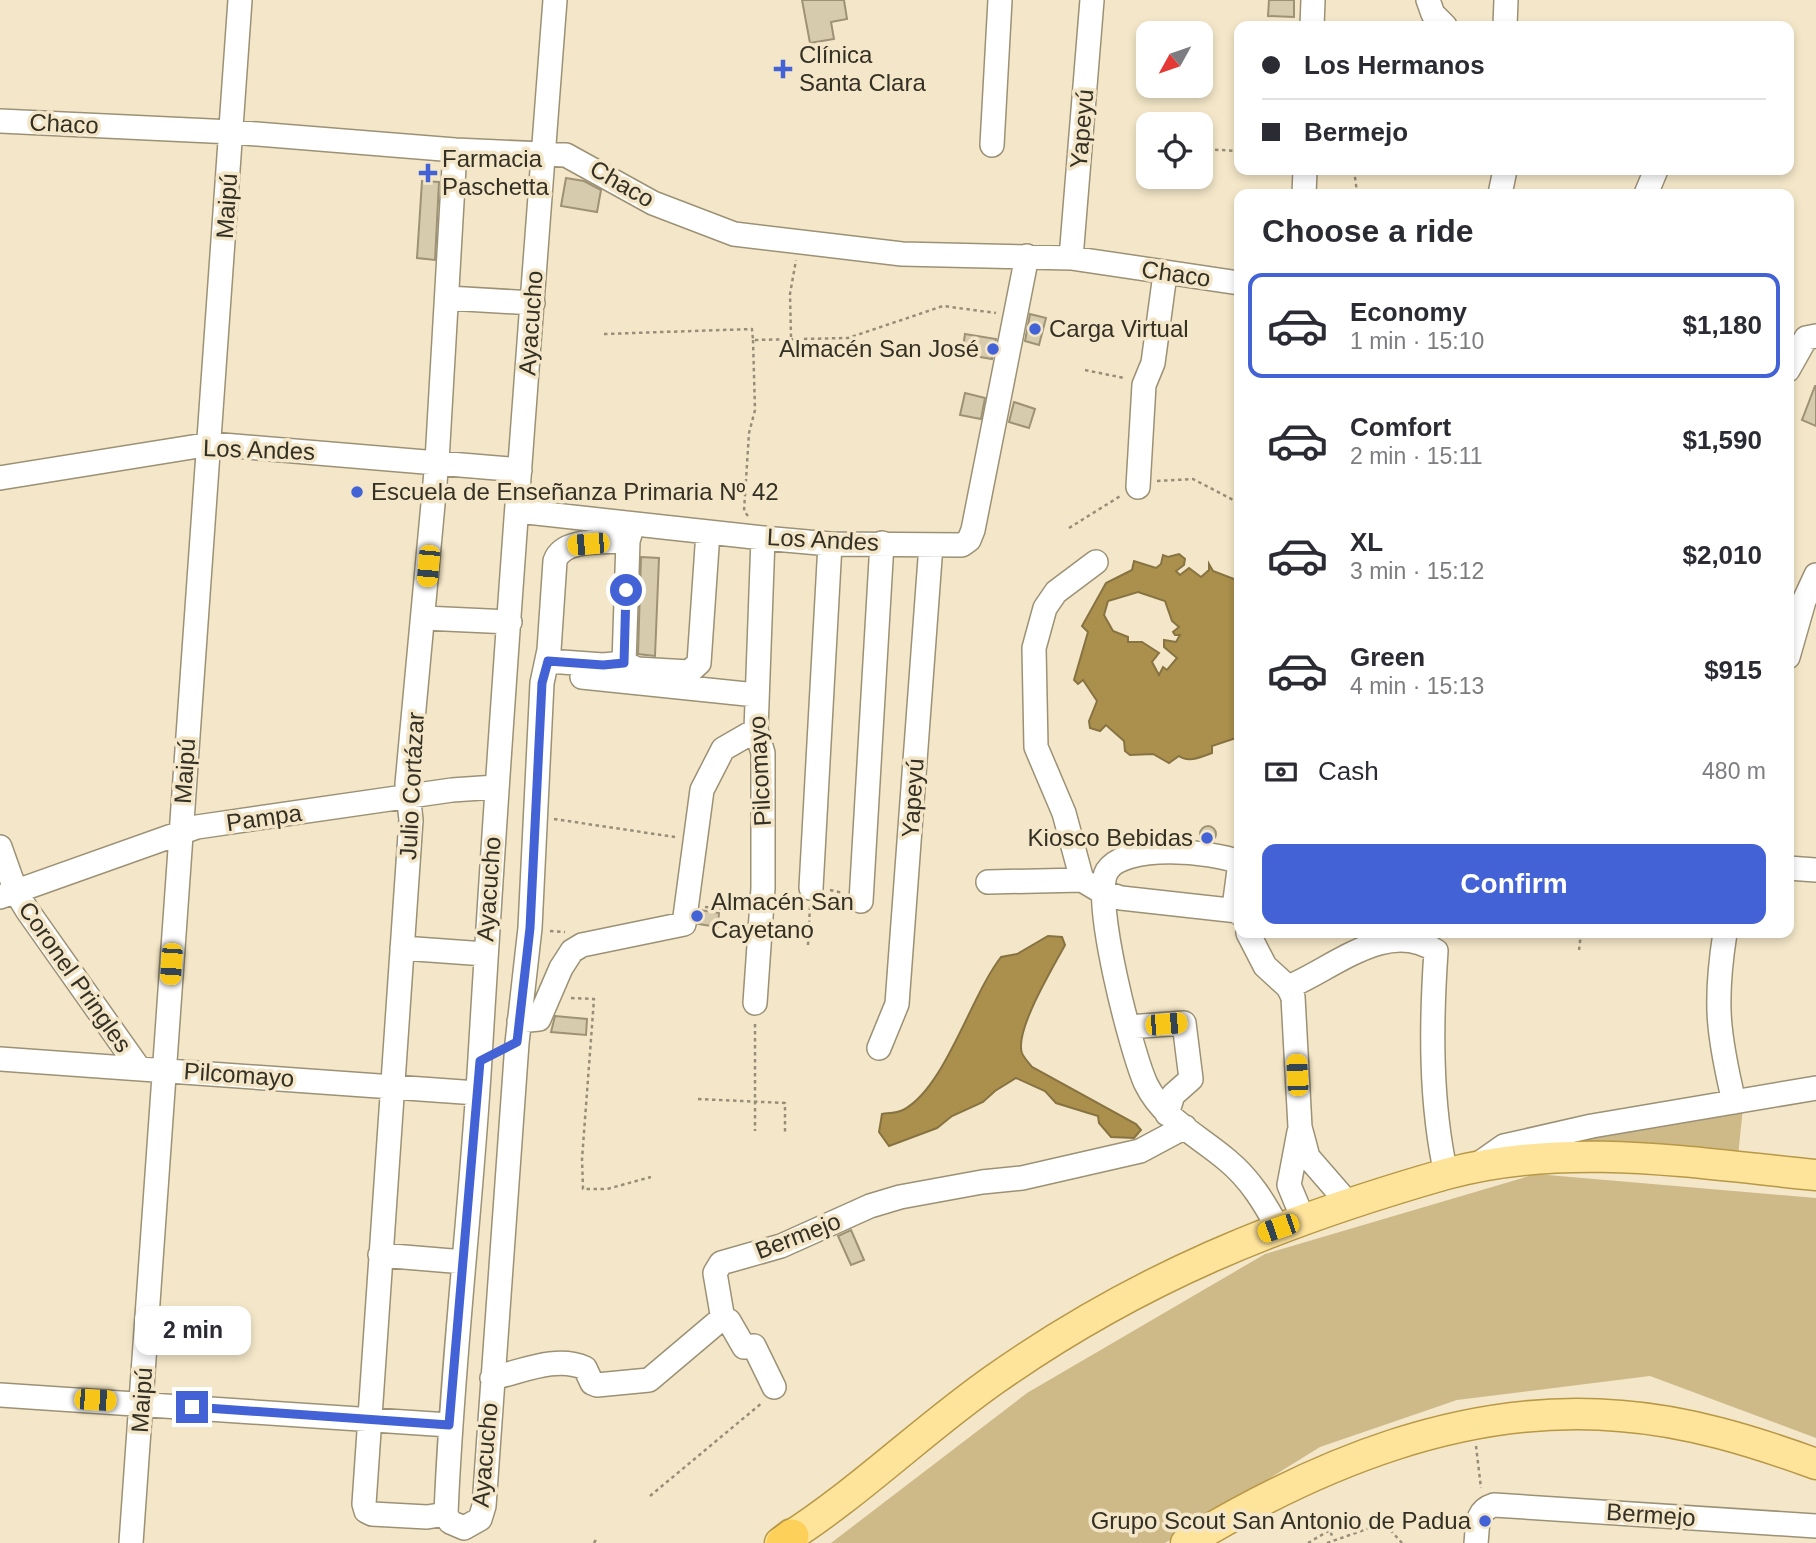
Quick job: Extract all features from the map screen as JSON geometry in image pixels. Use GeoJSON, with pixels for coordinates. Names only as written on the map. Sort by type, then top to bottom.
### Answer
{"type":"FeatureCollection","features":[{"type":"Feature","properties":{"kind":"main road"},"geometry":{"type":"LineString","coordinates":[[785,1541],[1023,1359],[1143,1287],[1216,1252],[1290,1223],[1477,1165],[1533,1158],[1628,1156],[1816,1175]]}},
{"type":"Feature","properties":{"kind":"main road"},"geometry":{"type":"LineString","coordinates":[[1186,1543],[1277,1492],[1366,1452],[1420,1436],[1521,1418],[1572,1414],[1654,1420],[1738,1438],[1816,1464]]}},
{"type":"Feature","properties":{"kind":"street","name":"Maipú"},"geometry":{"type":"LineString","coordinates":[[131,1543],[180,833],[211,444],[240,0]]}},
{"type":"Feature","properties":{"kind":"street","name":"Ayacucho"},"geometry":{"type":"LineString","coordinates":[[555,0],[496,788],[480,1061],[449,1425],[446,1514],[450,1522],[464,1528],[480,1519],[484,1506],[518,1032],[530,928],[546,667],[558,553],[568,546],[631,533]]}},
{"type":"Feature","properties":{"kind":"street"},"geometry":{"type":"LineString","coordinates":[[992,145],[1000,0]]}},
{"type":"Feature","properties":{"kind":"street","name":"Yapeyú"},"geometry":{"type":"LineString","coordinates":[[1071,258],[1092,0]]}},
{"type":"Feature","properties":{"kind":"street"},"geometry":{"type":"LineString","coordinates":[[1312,21],[1313,0]]}},
{"type":"Feature","properties":{"kind":"street"},"geometry":{"type":"LineString","coordinates":[[1428,0],[1433,13],[1440,21]]}},
{"type":"Feature","properties":{"kind":"street"},"geometry":{"type":"LineString","coordinates":[[1503,21],[1506,0]]}},
{"type":"Feature","properties":{"kind":"street","name":"Chaco"},"geometry":{"type":"LineString","coordinates":[[0,121],[232,132],[572,157],[653,203],[715,228],[798,243],[902,254],[1071,258],[1234,282]]}},
{"type":"Feature","properties":{"kind":"street","name":"Julio Cortázar"},"geometry":{"type":"LineString","coordinates":[[446,1514],[427,1517],[372,1514],[366,1511],[368,1422],[411,820],[407,784],[437,461],[456,150]]}},
{"type":"Feature","properties":{"kind":"street"},"geometry":{"type":"LineString","coordinates":[[1017,315],[1027,256]]}},
{"type":"Feature","properties":{"kind":"street"},"geometry":{"type":"LineString","coordinates":[[1138,486],[1144,385],[1153,363],[1164,274]]}},
{"type":"Feature","properties":{"kind":"street"},"geometry":{"type":"LineString","coordinates":[[448,298],[533,303]]}},
{"type":"Feature","properties":{"kind":"street","name":"Los Andes"},"geometry":{"type":"LineString","coordinates":[[518,511],[631,533],[708,532],[830,544],[962,545],[969,540],[973,530],[1017,315]]}},
{"type":"Feature","properties":{"kind":"street"},"geometry":{"type":"LineString","coordinates":[[1794,359],[1806,338],[1816,336]]}},
{"type":"Feature","properties":{"kind":"street","name":"Los Andes"},"geometry":{"type":"LineString","coordinates":[[0,478],[211,444],[520,470]]}},
{"type":"Feature","properties":{"kind":"street"},"geometry":{"type":"LineString","coordinates":[[546,667],[624,663],[637,669],[689,672],[699,663],[708,532]]}},
{"type":"Feature","properties":{"kind":"street"},"geometry":{"type":"LineString","coordinates":[[624,663],[631,533]]}},
{"type":"Feature","properties":{"kind":"street","name":"Pilcomayo"},"geometry":{"type":"LineString","coordinates":[[755,1003],[761,912],[763,752],[756,730],[759,537]]}},
{"type":"Feature","properties":{"kind":"street"},"geometry":{"type":"LineString","coordinates":[[861,901],[882,543]]}},
{"type":"Feature","properties":{"kind":"street"},"geometry":{"type":"LineString","coordinates":[[811,888],[830,544]]}},
{"type":"Feature","properties":{"kind":"street","name":"Yapeyú"},"geometry":{"type":"LineString","coordinates":[[879,1048],[897,1004],[931,545]]}},
{"type":"Feature","properties":{"kind":"street"},"geometry":{"type":"LineString","coordinates":[[1096,562],[1056,592],[1045,608],[1034,648],[1036,747],[1092,886],[1128,1027],[1146,1085],[1176,1121],[1228,1160],[1290,1223]]}},
{"type":"Feature","properties":{"kind":"street"},"geometry":{"type":"LineString","coordinates":[[1794,636],[1804,601],[1816,575]]}},
{"type":"Feature","properties":{"kind":"street"},"geometry":{"type":"LineString","coordinates":[[424,618],[510,622]]}},
{"type":"Feature","properties":{"kind":"street"},"geometry":{"type":"LineString","coordinates":[[546,667],[756,695]]}},
{"type":"Feature","properties":{"kind":"street"},"geometry":{"type":"LineString","coordinates":[[480,1061],[539,1019],[565,961],[582,945],[678,928],[684,924],[702,790],[723,749],[756,730]]}},
{"type":"Feature","properties":{"kind":"street","name":"Pampa"},"geometry":{"type":"LineString","coordinates":[[8,894],[197,827],[452,790],[496,788]]}},
{"type":"Feature","properties":{"kind":"street","name":"Coronel Pringles"},"geometry":{"type":"LineString","coordinates":[[0,847],[8,894],[138,1067]]}},
{"type":"Feature","properties":{"kind":"street"},"geometry":{"type":"LineString","coordinates":[[1092,886],[1120,859],[1129,856],[1169,853],[1226,857],[1234,860]]}},
{"type":"Feature","properties":{"kind":"street"},"geometry":{"type":"LineString","coordinates":[[1794,868],[1816,870]]}},
{"type":"Feature","properties":{"kind":"street"},"geometry":{"type":"LineString","coordinates":[[988,883],[1092,886],[1121,898],[1234,911]]}},
{"type":"Feature","properties":{"kind":"street"},"geometry":{"type":"LineString","coordinates":[[1251,938],[1265,966],[1288,987],[1293,997],[1300,1127],[1308,1157],[1348,1203]]}},
{"type":"Feature","properties":{"kind":"street"},"geometry":{"type":"LineString","coordinates":[[1725,938],[1717,994],[1719,1040],[1734,1102]]}},
{"type":"Feature","properties":{"kind":"street"},"geometry":{"type":"LineString","coordinates":[[1288,987],[1308,979],[1365,946],[1403,942],[1428,945],[1436,951],[1433,1000],[1437,1106],[1439,1144],[1446,1174]]}},
{"type":"Feature","properties":{"kind":"street"},"geometry":{"type":"LineString","coordinates":[[402,948],[485,954]]}},
{"type":"Feature","properties":{"kind":"street"},"geometry":{"type":"LineString","coordinates":[[1128,1027],[1184,1023],[1191,1079],[1173,1095],[1176,1121]]}},
{"type":"Feature","properties":{"kind":"street","name":"Pilcomayo"},"geometry":{"type":"LineString","coordinates":[[0,1059],[477,1093]]}},
{"type":"Feature","properties":{"kind":"street"},"geometry":{"type":"LineString","coordinates":[[1477,1165],[1504,1146],[1592,1126],[1816,1088]]}},
{"type":"Feature","properties":{"kind":"street","name":"Bermejo"},"geometry":{"type":"LineString","coordinates":[[720,1320],[722,1314],[715,1273],[721,1264],[781,1246],[870,1206],[900,1197],[982,1182],[1022,1178],[1140,1151],[1176,1121]]}},
{"type":"Feature","properties":{"kind":"street"},"geometry":{"type":"LineString","coordinates":[[1290,1223],[1289,1185],[1300,1127]]}},
{"type":"Feature","properties":{"kind":"street"},"geometry":{"type":"LineString","coordinates":[[380,1255],[464,1262]]}},
{"type":"Feature","properties":{"kind":"street"},"geometry":{"type":"LineString","coordinates":[[492,1378],[528,1368],[570,1363],[585,1368],[592,1383],[597,1385],[638,1383],[658,1375],[720,1320],[729,1321],[744,1347],[754,1346],[774,1387]]}},
{"type":"Feature","properties":{"kind":"street"},"geometry":{"type":"LineString","coordinates":[[0,1395],[142,1403],[368,1422],[449,1425]]}},
{"type":"Feature","properties":{"kind":"street","name":"Bermejo"},"geometry":{"type":"LineString","coordinates":[[1487,1507],[1494,1505],[1816,1526]]}},
{"type":"Feature","properties":{"kind":"street"},"geometry":{"type":"LineString","coordinates":[[1476,1543],[1479,1516],[1487,1507]]}},
{"type":"Feature","properties":{"kind":"path"},"geometry":{"type":"LineString","coordinates":[[1213,150],[1234,151]]}},
{"type":"Feature","properties":{"kind":"path"},"geometry":{"type":"LineString","coordinates":[[791,338],[790,294],[798,243]]}},
{"type":"Feature","properties":{"kind":"path"},"geometry":{"type":"LineString","coordinates":[[753,340],[848,338],[943,306],[1017,315]]}},
{"type":"Feature","properties":{"kind":"path"},"geometry":{"type":"LineString","coordinates":[[604,334],[752,329],[755,410],[749,433],[744,511],[759,537]]}},
{"type":"Feature","properties":{"kind":"path"},"geometry":{"type":"LineString","coordinates":[[1085,370],[1144,385]]}},
{"type":"Feature","properties":{"kind":"path"},"geometry":{"type":"LineString","coordinates":[[537,816],[696,840]]}},
{"type":"Feature","properties":{"kind":"path"},"geometry":{"type":"LineString","coordinates":[[808,945],[811,888],[839,891],[861,901]]}},
{"type":"Feature","properties":{"kind":"path"},"geometry":{"type":"LineString","coordinates":[[688,905],[761,912]]}},
{"type":"Feature","properties":{"kind":"path"},"geometry":{"type":"LineString","coordinates":[[530,928],[568,933],[582,945]]}},
{"type":"Feature","properties":{"kind":"path"},"geometry":{"type":"LineString","coordinates":[[1579,950],[1580,938]]}},
{"type":"Feature","properties":{"kind":"path"},"geometry":{"type":"LineString","coordinates":[[550,997],[594,999],[582,1159],[583,1189],[607,1189],[652,1177]]}},
{"type":"Feature","properties":{"kind":"path"},"geometry":{"type":"LineString","coordinates":[[755,1003],[755,1131]]}},
{"type":"Feature","properties":{"kind":"path"},"geometry":{"type":"LineString","coordinates":[[698,1099],[785,1103],[785,1135]]}},
{"type":"Feature","properties":{"kind":"path"},"geometry":{"type":"LineString","coordinates":[[650,1496],[775,1393],[774,1387]]}},
{"type":"Feature","properties":{"kind":"path"},"geometry":{"type":"LineString","coordinates":[[1476,1443],[1482,1500],[1487,1507]]}},
{"type":"Feature","properties":{"kind":"path"},"geometry":{"type":"LineString","coordinates":[[1327,1543],[1384,1523],[1402,1543]]}},
{"type":"Feature","properties":{"kind":"path"},"geometry":{"type":"LineString","coordinates":[[1308,1543],[1330,1530],[1333,1539]]}},
{"type":"Feature","properties":{"kind":"path"},"geometry":{"type":"LineString","coordinates":[[594,1543],[597,1538]]}},
{"type":"Feature","properties":{"kind":"shaded area"},"geometry":{"type":"Polygon","coordinates":[[[1179,554],[1185,559],[1184,565],[1176,571],[1180,575],[1189,568],[1201,577],[1209,570],[1209,564],[1213,571],[1234,579],[1234,739],[1212,746],[1212,753],[1208,755],[1190,759],[1179,756],[1169,763],[1153,754],[1130,755],[1125,751],[1124,741],[1106,725],[1100,731],[1090,728],[1089,721],[1097,701],[1083,680],[1078,684],[1074,680],[1088,632],[1082,626],[1106,583],[1132,570],[1134,561],[1156,568],[1161,564],[1163,555],[1168,557],[1179,554]],[[1138,592],[1108,601],[1104,615],[1113,631],[1128,637],[1128,642],[1142,642],[1159,653],[1152,662],[1159,675],[1163,667],[1167,670],[1177,658],[1164,647],[1164,640],[1176,642],[1180,635],[1173,632],[1179,627],[1172,621],[1165,601],[1138,592]]]}},
{"type":"Feature","properties":{"kind":"shaded area"},"geometry":{"type":"Polygon","coordinates":[[[1048,936],[1062,937],[1065,945],[1029,1015],[1021,1043],[1022,1053],[1032,1067],[1136,1124],[1141,1130],[1134,1138],[1111,1137],[1099,1123],[1098,1116],[1056,1103],[1045,1091],[1016,1078],[983,1102],[952,1116],[937,1128],[889,1146],[879,1132],[882,1114],[903,1110],[918,1099],[932,1082],[1001,957],[1017,954],[1048,936]]]}},
{"type":"Feature","properties":{"kind":"shaded area"},"geometry":{"type":"Polygon","coordinates":[[[1743,1108],[1738,1156],[1524,1155],[1599,1135],[1743,1108]]]}},
{"type":"Feature","properties":{"kind":"shaded area"},"geometry":{"type":"Polygon","coordinates":[[[1536,1174],[1816,1198],[1816,1438],[1650,1376],[1457,1400],[1320,1447],[1165,1543],[831,1543],[1027,1393],[1265,1254],[1536,1174]]]}},
{"type":"Feature","properties":{"kind":"building"},"geometry":{"type":"Polygon","coordinates":[[[802,0],[844,0],[847,19],[831,22],[834,39],[810,43],[802,0]]]}},
{"type":"Feature","properties":{"kind":"building"},"geometry":{"type":"Polygon","coordinates":[[[1269,0],[1294,0],[1294,17],[1268,16],[1269,0]]]}},
{"type":"Feature","properties":{"kind":"building"},"geometry":{"type":"Polygon","coordinates":[[[566,178],[584,181],[601,190],[597,212],[561,206],[566,178]]]}},
{"type":"Feature","properties":{"kind":"building"},"geometry":{"type":"Polygon","coordinates":[[[422,181],[439,182],[435,260],[417,258],[422,181]]]}},
{"type":"Feature","properties":{"kind":"building","name":"Carga Virtual"},"geometry":{"type":"Polygon","coordinates":[[[1030,314],[1046,318],[1039,345],[1025,341],[1030,314]]]}},
{"type":"Feature","properties":{"kind":"building"},"geometry":{"type":"Polygon","coordinates":[[[965,334],[996,339],[992,359],[962,354],[965,334]]]}},
{"type":"Feature","properties":{"kind":"building"},"geometry":{"type":"Polygon","coordinates":[[[1816,386],[1816,426],[1802,420],[1816,386]]]}},
{"type":"Feature","properties":{"kind":"building"},"geometry":{"type":"Polygon","coordinates":[[[965,393],[985,398],[981,419],[960,415],[965,393]]]}},
{"type":"Feature","properties":{"kind":"building"},"geometry":{"type":"Polygon","coordinates":[[[1014,402],[1035,409],[1029,428],[1009,422],[1014,402]]]}},
{"type":"Feature","properties":{"kind":"building"},"geometry":{"type":"Polygon","coordinates":[[[641,557],[659,558],[655,656],[638,654],[641,557]]]}},
{"type":"Feature","properties":{"kind":"building"},"geometry":{"type":"Polygon","coordinates":[[[1205,826],[1211,826],[1216,834],[1214,840],[1205,842],[1200,837],[1200,831],[1205,826]]]}},
{"type":"Feature","properties":{"kind":"building"},"geometry":{"type":"Polygon","coordinates":[[[700,910],[719,913],[718,927],[698,924],[700,910]]]}},
{"type":"Feature","properties":{"kind":"building"},"geometry":{"type":"Polygon","coordinates":[[[555,1016],[587,1019],[586,1035],[551,1032],[555,1016]]]}},
{"type":"Feature","properties":{"kind":"building"},"geometry":{"type":"Polygon","coordinates":[[[851,1230],[864,1260],[851,1265],[838,1236],[851,1230]]]}},
{"type":"Feature","properties":{"kind":"place","name":"Clínica Santa Clara"},"geometry":{"type":"Point","coordinates":[783,69]}},
{"type":"Feature","properties":{"kind":"place","name":"Farmacia Paschetta"},"geometry":{"type":"Point","coordinates":[428,173]}},
{"type":"Feature","properties":{"kind":"place","name":"Carga Virtual"},"geometry":{"type":"Point","coordinates":[1035,329]}},
{"type":"Feature","properties":{"kind":"place","name":"Almacén San José"},"geometry":{"type":"Point","coordinates":[993,349]}},
{"type":"Feature","properties":{"kind":"place","name":"Escuela de Enseñanza Primaria Nº 42"},"geometry":{"type":"Point","coordinates":[357,492]}},
{"type":"Feature","properties":{"kind":"place","name":"Kiosco Bebidas"},"geometry":{"type":"Point","coordinates":[1207,838]}},
{"type":"Feature","properties":{"kind":"place","name":"Almacén San Cayetano"},"geometry":{"type":"Point","coordinates":[697,916]}},
{"type":"Feature","properties":{"kind":"place","name":"Grupo Scout San Antonio de Padua"},"geometry":{"type":"Point","coordinates":[1485,1521]}},
{"type":"Feature","properties":{"kind":"route"},"geometry":{"type":"LineString","coordinates":[[192,1407],[368,1422],[449,1425],[480,1061],[517,1042],[530,928],[538,808],[542,683],[548,661],[603,665],[624,663],[626,590]]}}]}
